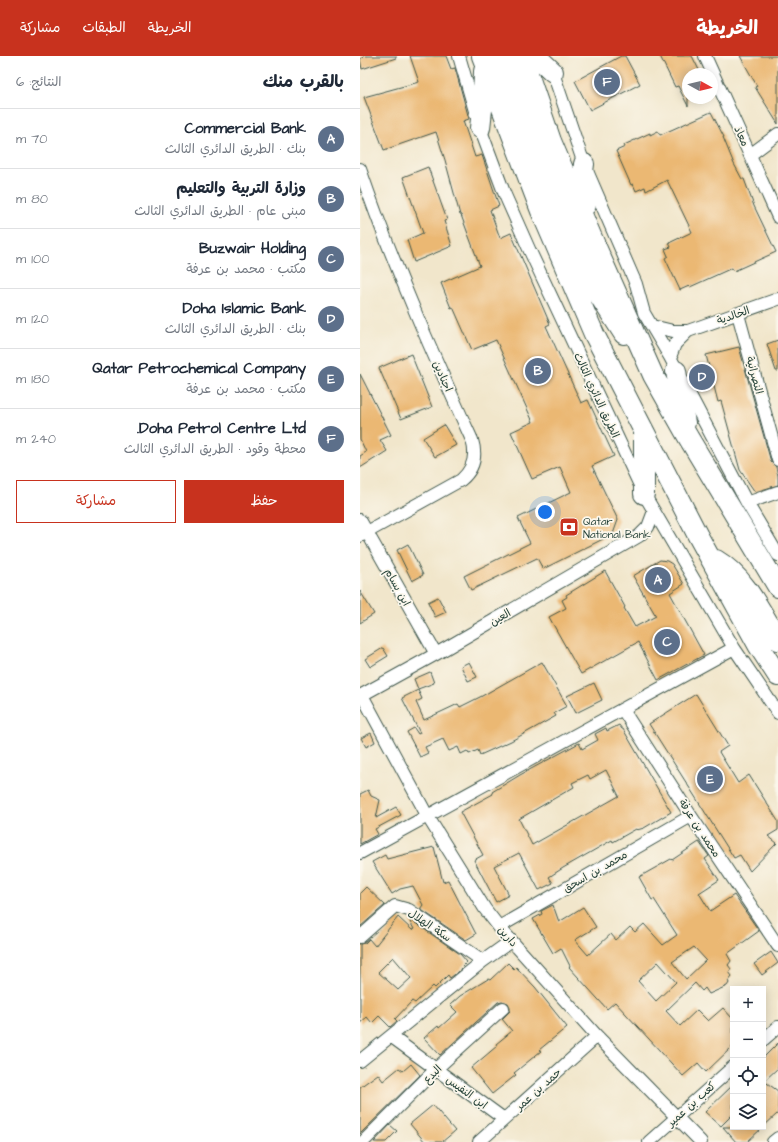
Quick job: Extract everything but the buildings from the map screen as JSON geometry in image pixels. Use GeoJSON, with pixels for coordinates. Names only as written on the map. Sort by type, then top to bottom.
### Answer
{"type":"FeatureCollection","features":[{"type":"Feature","properties":{"kind":"highway"},"geometry":{"type":"LineString","coordinates":[[522,56],[551,141],[653,375]]}},
{"type":"Feature","properties":{"kind":"highway"},"geometry":{"type":"LineString","coordinates":[[536,56],[550,64]]}},
{"type":"Feature","properties":{"kind":"highway"},"geometry":{"type":"LineString","coordinates":[[480,128],[489,58]]}},
{"type":"Feature","properties":{"kind":"highway"},"geometry":{"type":"LineString","coordinates":[[489,58],[541,164],[582,263],[608,310],[653,375],[688,437],[778,587]]}},
{"type":"Feature","properties":{"kind":"highway"},"geometry":{"type":"LineString","coordinates":[[489,58],[547,226],[594,334],[709,556],[758,645],[778,676]]}},
{"type":"Feature","properties":{"kind":"highway"},"geometry":{"type":"LineString","coordinates":[[584,164],[582,171],[582,187],[592,238]]}},
{"type":"Feature","properties":{"kind":"highway"},"geometry":{"type":"LineString","coordinates":[[673,364],[688,437]]}},
{"type":"Feature","properties":{"kind":"highway"},"geometry":{"type":"LineString","coordinates":[[644,431],[644,494]]}},
{"type":"Feature","properties":{"kind":"highway"},"geometry":{"type":"LineString","coordinates":[[709,556],[727,568],[742,583],[778,640]]}},
{"type":"Feature","properties":{"kind":"street","name":"الطريق الدائري الثالث"},"geometry":{"type":"LineString","coordinates":[[460,56],[480,128],[505,195],[644,494],[734,648],[778,712]]}},
{"type":"Feature","properties":{"kind":"street","name":"معاذ"},"geometry":{"type":"LineString","coordinates":[[705,56],[778,217]]}},
{"type":"Feature","properties":{"kind":"street"},"geometry":{"type":"LineString","coordinates":[[550,64],[584,164],[636,284],[644,313],[673,364],[747,504],[778,555]]}},
{"type":"Feature","properties":{"kind":"street"},"geometry":{"type":"LineString","coordinates":[[750,155],[778,134]]}},
{"type":"Feature","properties":{"kind":"street","name":"اجنادين"},"geometry":{"type":"LineString","coordinates":[[360,169],[402,282],[472,440],[475,455],[471,469],[461,480],[363,534]]}},
{"type":"Feature","properties":{"kind":"street","name":"الخالدية"},"geometry":{"type":"LineString","coordinates":[[652,326],[673,331],[688,331],[778,299]]}},
{"type":"Feature","properties":{"kind":"street","name":"النصرانية"},"geometry":{"type":"LineString","coordinates":[[738,314],[778,460]]}},
{"type":"Feature","properties":{"kind":"street","name":"الخالدية"},"geometry":{"type":"LineString","coordinates":[[673,364],[675,344],[688,331]]}},
{"type":"Feature","properties":{"kind":"street"},"geometry":{"type":"LineString","coordinates":[[747,504],[778,492]]}},
{"type":"Feature","properties":{"kind":"street","name":"العين"},"geometry":{"type":"LineString","coordinates":[[640,536],[648,527],[654,511]]}},
{"type":"Feature","properties":{"kind":"street","name":"ابن بسام"},"geometry":{"type":"LineString","coordinates":[[360,520],[363,534],[436,654]]}},
{"type":"Feature","properties":{"kind":"street","name":"العين"},"geometry":{"type":"LineString","coordinates":[[361,696],[640,536],[658,532],[668,533]]}},
{"type":"Feature","properties":{"kind":"street"},"geometry":{"type":"LineString","coordinates":[[360,853],[734,648]]}},
{"type":"Feature","properties":{"kind":"street","name":"دارين"},"geometry":{"type":"LineString","coordinates":[[361,696],[428,817],[485,909],[511,941],[597,1036],[701,1142]]}},
{"type":"Feature","properties":{"kind":"street","name":"محمد بن عرفة"},"geometry":{"type":"LineString","coordinates":[[623,710],[778,946]]}},
{"type":"Feature","properties":{"kind":"street","name":"محمد بن اسحق"},"geometry":{"type":"LineString","coordinates":[[499,927],[692,816]]}},
{"type":"Feature","properties":{"kind":"street","name":"سكة الهلال"},"geometry":{"type":"LineString","coordinates":[[360,936],[395,906],[402,907],[409,910],[483,961]]}},
{"type":"Feature","properties":{"kind":"street"},"geometry":{"type":"LineString","coordinates":[[360,1061],[392,1037],[483,961],[511,941]]}},
{"type":"Feature","properties":{"kind":"street","name":"البدع"},"geometry":{"type":"LineString","coordinates":[[363,1142],[436,1069],[503,1008]]}},
{"type":"Feature","properties":{"kind":"street"},"geometry":{"type":"LineString","coordinates":[[766,1037],[778,1027]]}},
{"type":"Feature","properties":{"kind":"street","name":"حمد بن عمر"},"geometry":{"type":"LineString","coordinates":[[479,1142],[597,1036]]}},
{"type":"Feature","properties":{"kind":"street","name":"ابن النفيس"},"geometry":{"type":"LineString","coordinates":[[392,1037],[504,1119]]}},
{"type":"Feature","properties":{"kind":"street","name":"كعب بن عمير"},"geometry":{"type":"LineString","coordinates":[[649,1142],[730,1070]]}},
{"type":"Feature","properties":{"kind":"street"},"geometry":{"type":"LineString","coordinates":[[773,1142],[778,1138]]}},
{"type":"Feature","properties":{"kind":"place","name":"Doha Petrol Centre Ltd."},"geometry":{"type":"Point","coordinates":[607,82]}},
{"type":"Feature","properties":{"kind":"place","name":"وزارة التربية والتعليم"},"geometry":{"type":"Point","coordinates":[538,371]}},
{"type":"Feature","properties":{"kind":"place","name":"Doha Islamic Bank"},"geometry":{"type":"Point","coordinates":[702,377]}},
{"type":"Feature","properties":{"kind":"place","name":"Qatar National Bank"},"geometry":{"type":"Point","coordinates":[569,527]}},
{"type":"Feature","properties":{"kind":"place","name":"Commercial Bank"},"geometry":{"type":"Point","coordinates":[658,580]}},
{"type":"Feature","properties":{"kind":"place","name":"Buzwair Holding"},"geometry":{"type":"Point","coordinates":[667,642]}},
{"type":"Feature","properties":{"kind":"place","name":"Qatar Petrochemical Company"},"geometry":{"type":"Point","coordinates":[710,779]}}]}
